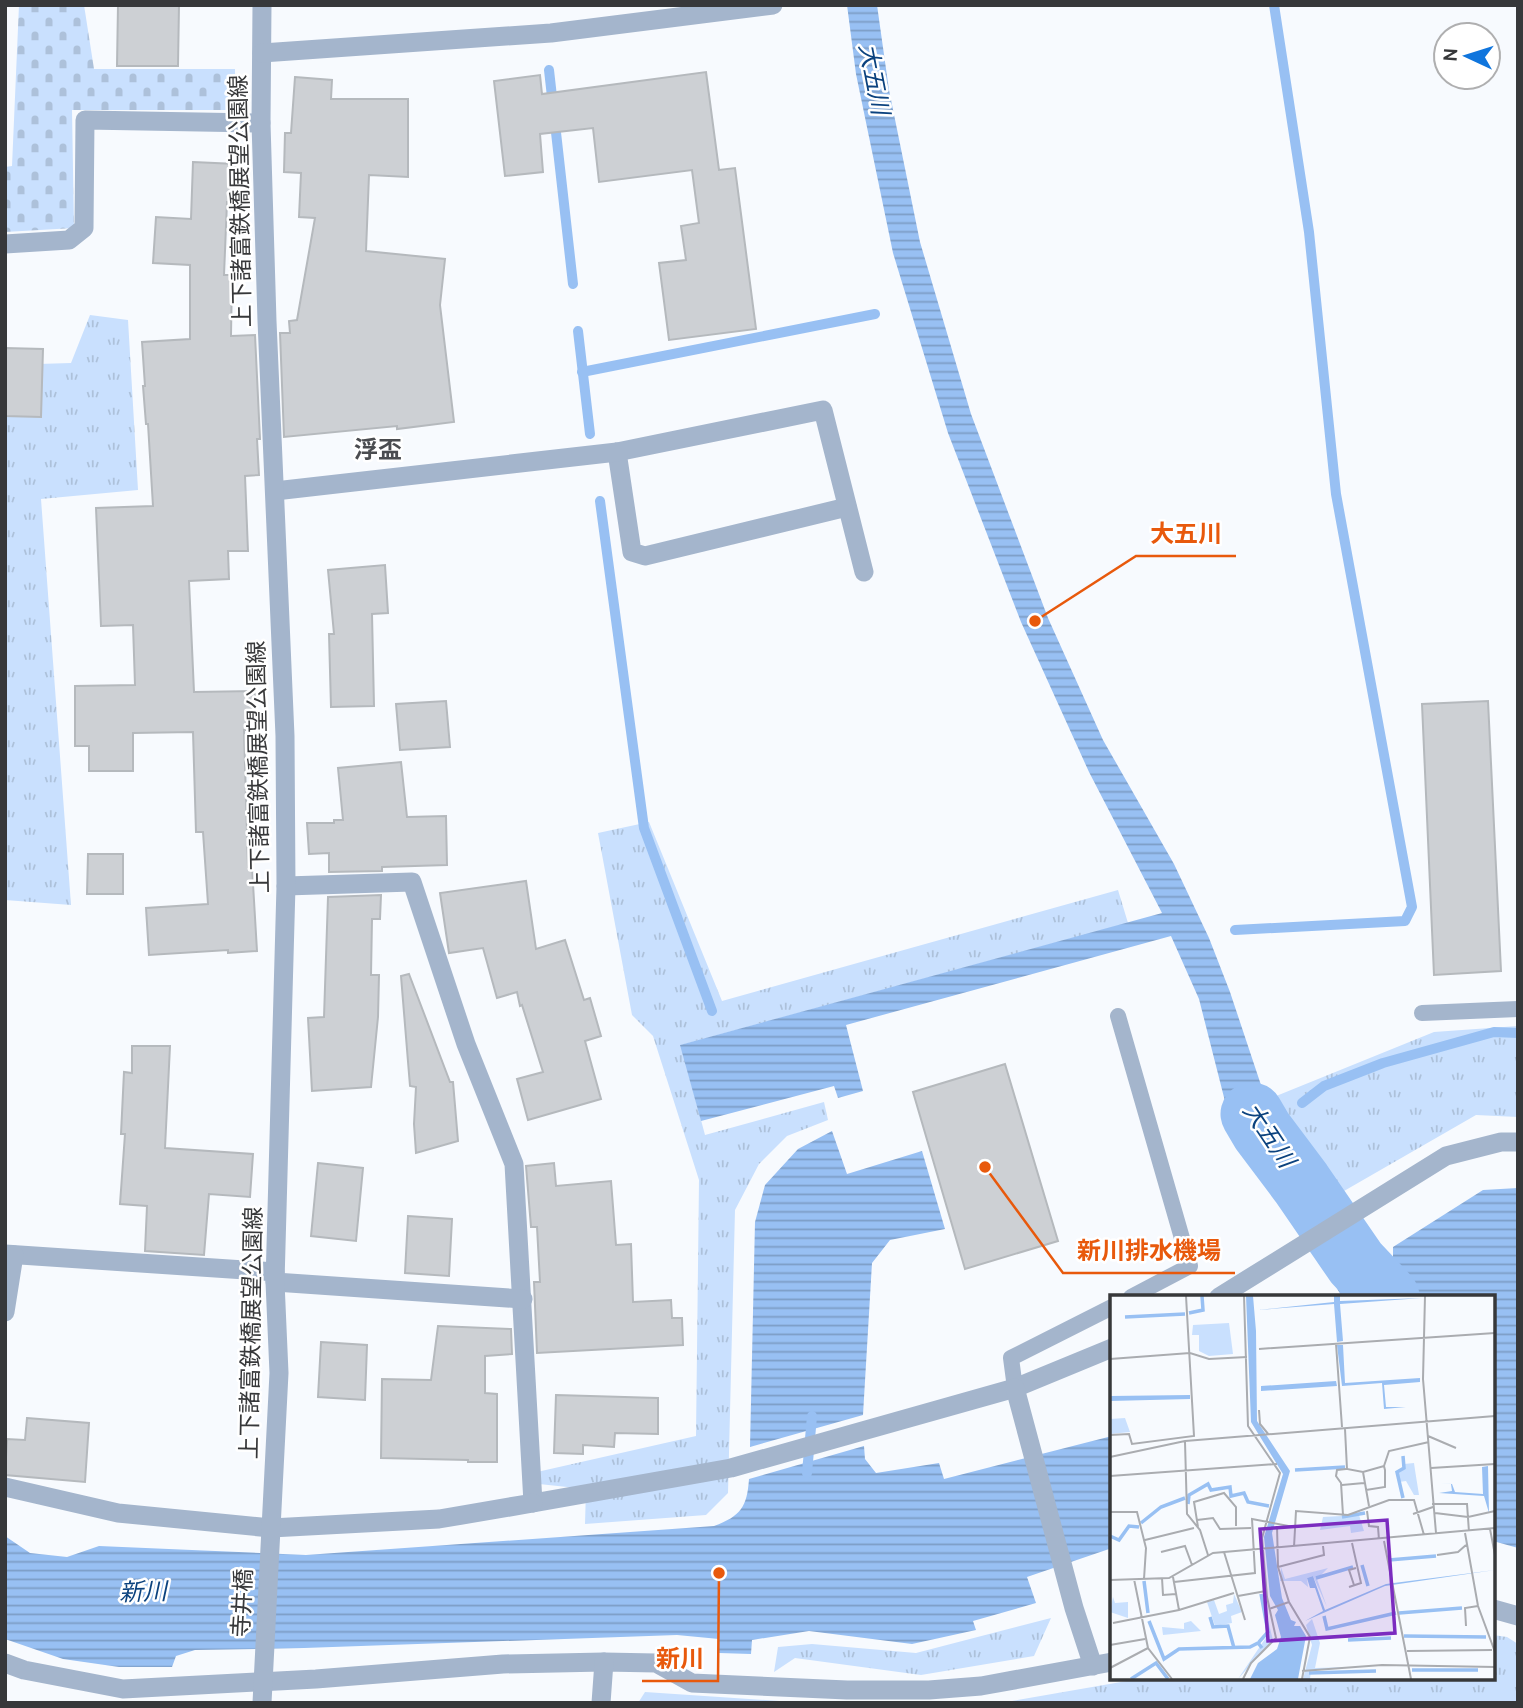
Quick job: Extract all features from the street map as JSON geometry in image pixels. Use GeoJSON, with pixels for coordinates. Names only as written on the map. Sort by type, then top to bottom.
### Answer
{"type":"FeatureCollection","features":[{"type":"Feature","properties":{"kind":"street","name":"上下諸富鉄橋展望公園線"},"geometry":{"type":"LineString","coordinates":[[262,5],[261,123],[285,736],[286,886],[275,1277],[279,1373],[271,1528]]}},
{"type":"Feature","properties":{"kind":"street"},"geometry":{"type":"LineString","coordinates":[[262,53],[551,33],[773,5]]}},
{"type":"Feature","properties":{"kind":"street"},"geometry":{"type":"LineString","coordinates":[[5,244],[69,240],[85,228],[85,120],[261,123]]}},
{"type":"Feature","properties":{"kind":"street"},"geometry":{"type":"LineString","coordinates":[[275,491],[617,452],[823,410],[864,572]]}},
{"type":"Feature","properties":{"kind":"street"},"geometry":{"type":"LineString","coordinates":[[617,452],[632,551],[645,556],[848,507]]}},
{"type":"Feature","properties":{"kind":"street"},"geometry":{"type":"LineString","coordinates":[[286,886],[412,882],[466,1044],[514,1164],[533,1503]]}},
{"type":"Feature","properties":{"kind":"street"},"geometry":{"type":"LineString","coordinates":[[1222,1295],[1446,1156],[1501,1142],[1518,1142]]}},
{"type":"Feature","properties":{"kind":"street"},"geometry":{"type":"LineString","coordinates":[[5,1312],[10,1254],[523,1299]]}},
{"type":"Feature","properties":{"kind":"street"},"geometry":{"type":"LineString","coordinates":[[5,1488],[118,1513],[271,1528],[439,1520],[731,1468],[1015,1388],[1110,1349]]}},
{"type":"Feature","properties":{"kind":"street"},"geometry":{"type":"LineString","coordinates":[[5,1663],[23,1670],[123,1689],[316,1679],[503,1664],[656,1663],[692,1683],[846,1696],[981,1686],[1102,1664],[1074,1608],[1015,1388]]}},
{"type":"Feature","properties":{"kind":"street","name":"寺井橋"},"geometry":{"type":"LineString","coordinates":[[263,1681],[271,1528]]}},
{"type":"Feature","properties":{"kind":"street"},"geometry":{"type":"LineString","coordinates":[[1495,1610],[1518,1616]]}},
{"type":"Feature","properties":{"kind":"street"},"geometry":{"type":"LineString","coordinates":[[601,1703],[604,1662]]}},
{"type":"Feature","properties":{"kind":"street"},"geometry":{"type":"LineString","coordinates":[[262,1703],[263,1681]]}},
{"type":"Feature","properties":{"kind":"lane"},"geometry":{"type":"LineString","coordinates":[[1422,1013],[1518,1009]]}},
{"type":"Feature","properties":{"kind":"lane"},"geometry":{"type":"LineString","coordinates":[[1118,1016],[1191,1266],[1135,1295]]}},
{"type":"Feature","properties":{"kind":"lane"},"geometry":{"type":"LineString","coordinates":[[1015,1388],[1011,1358],[1110,1308]]}},
{"type":"Feature","properties":{"kind":"green space"},"geometry":{"type":"Polygon","coordinates":[[[19,5],[84,5],[94,69],[235,69],[235,110],[72,110],[74,228],[5,232],[5,167],[12,166],[19,5]]]}},
{"type":"Feature","properties":{"kind":"green space"},"geometry":{"type":"Polygon","coordinates":[[[90,315],[128,320],[138,490],[41,499],[71,905],[5,900],[5,365],[71,363],[90,315]]]}},
{"type":"Feature","properties":{"kind":"green space"},"geometry":{"type":"Polygon","coordinates":[[[649,822],[722,1001],[1118,890],[1128,923],[681,1045],[705,1135],[824,1102],[828,1120],[787,1136],[759,1164],[735,1210],[728,1493],[706,1515],[585,1524],[586,1489],[539,1484],[537,1472],[696,1436],[699,1180],[653,1036],[632,1015],[598,833],[649,822]]]}},
{"type":"Feature","properties":{"kind":"green space"},"geometry":{"type":"Polygon","coordinates":[[[1518,1026],[1518,1117],[1476,1115],[1344,1191],[1320,1170],[1266,1100],[1434,1032],[1518,1026]]]}},
{"type":"Feature","properties":{"kind":"green space"},"geometry":{"type":"Polygon","coordinates":[[[1051,1618],[1034,1656],[921,1675],[795,1658],[774,1672],[778,1647],[812,1644],[916,1653],[1051,1618]]]}},
{"type":"Feature","properties":{"kind":"green space"},"geometry":{"type":"Polygon","coordinates":[[[1495,1635],[1507,1637],[1518,1644],[1518,1703],[1000,1703],[1132,1680],[1495,1680],[1495,1635]]]}},
{"type":"Feature","properties":{"kind":"green space"},"geometry":{"type":"Polygon","coordinates":[[[645,1692],[794,1702],[795,1703],[638,1703],[645,1692]]]}},
{"type":"Feature","properties":{"kind":"water"},"geometry":{"type":"Polygon","coordinates":[[[847,5],[877,5],[889,90],[920,242],[971,414],[1048,618],[1103,740],[1174,864],[1209,938],[1266,1100],[1320,1170],[1284,1194],[1229,1117],[1199,999],[1171,936],[846,1025],[863,1091],[838,1098],[834,1086],[701,1121],[680,1045],[1162,913],[1089,772],[1021,622],[948,433],[893,253],[856,74],[847,5]]]}},
{"type":"Feature","properties":{"kind":"water"},"geometry":{"type":"Polygon","coordinates":[[[832,1131],[847,1174],[922,1151],[945,1229],[890,1240],[872,1263],[863,1415],[750,1447],[755,1222],[765,1185],[798,1149],[832,1131]]]}},
{"type":"Feature","properties":{"kind":"water"},"geometry":{"type":"Polygon","coordinates":[[[1518,1188],[1518,1548],[1495,1542],[1495,1295],[1341,1295],[1335,1285],[1341,1271],[1375,1253],[1393,1274],[1393,1247],[1483,1190],[1518,1188]]]}},
{"type":"Feature","properties":{"kind":"water"},"geometry":{"type":"Polygon","coordinates":[[[1110,1437],[1110,1549],[1027,1577],[1036,1603],[973,1621],[976,1630],[912,1644],[809,1631],[752,1640],[751,1654],[719,1653],[719,1639],[677,1635],[195,1650],[176,1656],[172,1667],[119,1667],[63,1659],[5,1639],[5,1536],[30,1553],[67,1557],[99,1546],[306,1555],[714,1526],[731,1518],[741,1509],[749,1479],[864,1446],[865,1459],[876,1473],[939,1463],[944,1479],[1110,1437]]]}},
{"type":"Feature","properties":{"kind":"building"},"geometry":{"type":"Polygon","coordinates":[[[118,5],[179,5],[178,66],[117,66],[118,5]]]}},
{"type":"Feature","properties":{"kind":"building"},"geometry":{"type":"Polygon","coordinates":[[[706,72],[719,170],[735,168],[756,329],[669,340],[659,263],[686,260],[681,226],[699,223],[692,170],[599,182],[593,128],[540,134],[543,172],[505,176],[494,81],[540,75],[542,94],[706,72]]]}},
{"type":"Feature","properties":{"kind":"building"},"geometry":{"type":"Polygon","coordinates":[[[295,77],[332,80],[331,99],[408,99],[408,177],[369,175],[366,251],[445,259],[440,305],[454,422],[284,437],[280,333],[290,333],[289,321],[297,320],[315,218],[299,217],[301,173],[284,172],[285,133],[291,133],[295,77]]]}},
{"type":"Feature","properties":{"kind":"building"},"geometry":{"type":"Polygon","coordinates":[[[193,162],[236,164],[234,202],[227,202],[224,275],[232,275],[231,336],[255,335],[259,475],[245,476],[248,551],[228,551],[229,579],[189,581],[194,692],[255,691],[256,730],[244,730],[248,867],[252,867],[257,951],[149,955],[146,908],[208,904],[203,832],[196,832],[193,732],[133,733],[133,771],[89,771],[89,746],[75,746],[75,686],[135,685],[133,625],[101,626],[96,508],[153,506],[142,342],[190,339],[190,265],[153,263],[156,217],[191,219],[193,162]]]}},
{"type":"Feature","properties":{"kind":"building"},"geometry":{"type":"Polygon","coordinates":[[[5,348],[43,349],[41,417],[5,416],[5,348]]]}},
{"type":"Feature","properties":{"kind":"building"},"geometry":{"type":"Polygon","coordinates":[[[385,565],[388,613],[372,614],[374,706],[331,707],[329,634],[334,634],[328,570],[385,565]]]}},
{"type":"Feature","properties":{"kind":"building"},"geometry":{"type":"Polygon","coordinates":[[[446,701],[450,747],[400,750],[396,704],[446,701]]]}},
{"type":"Feature","properties":{"kind":"building"},"geometry":{"type":"Polygon","coordinates":[[[1488,701],[1501,971],[1434,975],[1422,704],[1488,701]]]}},
{"type":"Feature","properties":{"kind":"building"},"geometry":{"type":"Polygon","coordinates":[[[401,762],[407,817],[446,816],[447,865],[382,867],[382,871],[329,872],[329,853],[309,854],[307,823],[334,823],[334,820],[343,820],[338,768],[401,762]]]}},
{"type":"Feature","properties":{"kind":"building"},"geometry":{"type":"Polygon","coordinates":[[[88,854],[123,854],[123,894],[87,894],[88,854]]]}},
{"type":"Feature","properties":{"kind":"building"},"geometry":{"type":"Polygon","coordinates":[[[526,881],[536,949],[565,940],[584,1000],[590,998],[601,1036],[585,1041],[601,1099],[528,1120],[517,1079],[543,1072],[517,992],[497,998],[483,948],[449,953],[440,893],[526,881]]]}},
{"type":"Feature","properties":{"kind":"building"},"geometry":{"type":"Polygon","coordinates":[[[381,895],[380,919],[372,919],[371,975],[379,975],[371,1087],[312,1091],[308,1018],[324,1017],[328,897],[381,895]]]}},
{"type":"Feature","properties":{"kind":"building"},"geometry":{"type":"Polygon","coordinates":[[[409,974],[450,1082],[453,1082],[458,1141],[416,1153],[416,1087],[410,1086],[401,976],[409,974]]]}},
{"type":"Feature","properties":{"kind":"building"},"geometry":{"type":"Polygon","coordinates":[[[132,1046],[170,1046],[165,1148],[253,1154],[250,1197],[209,1194],[204,1255],[145,1251],[147,1206],[120,1204],[125,1134],[121,1134],[124,1072],[132,1073],[132,1046]]]}},
{"type":"Feature","properties":{"kind":"building"},"geometry":{"type":"Polygon","coordinates":[[[1005,1064],[1058,1241],[965,1269],[913,1092],[1005,1064]]]}},
{"type":"Feature","properties":{"kind":"building"},"geometry":{"type":"Polygon","coordinates":[[[318,1163],[363,1168],[356,1241],[311,1236],[318,1163]]]}},
{"type":"Feature","properties":{"kind":"building"},"geometry":{"type":"Polygon","coordinates":[[[554,1163],[556,1186],[611,1181],[616,1245],[631,1244],[633,1302],[671,1300],[672,1318],[682,1318],[683,1345],[537,1353],[534,1282],[540,1282],[537,1227],[531,1227],[526,1166],[554,1163]]]}},
{"type":"Feature","properties":{"kind":"building"},"geometry":{"type":"Polygon","coordinates":[[[408,1216],[452,1219],[449,1276],[405,1273],[408,1216]]]}},
{"type":"Feature","properties":{"kind":"building"},"geometry":{"type":"Polygon","coordinates":[[[438,1326],[511,1329],[512,1354],[485,1356],[485,1393],[497,1394],[497,1462],[381,1458],[382,1379],[431,1380],[438,1326]]]}},
{"type":"Feature","properties":{"kind":"building"},"geometry":{"type":"Polygon","coordinates":[[[321,1342],[367,1345],[365,1400],[318,1397],[321,1342]]]}},
{"type":"Feature","properties":{"kind":"building"},"geometry":{"type":"Polygon","coordinates":[[[556,1395],[658,1398],[658,1434],[615,1433],[614,1447],[583,1445],[583,1454],[554,1453],[556,1395]]]}},
{"type":"Feature","properties":{"kind":"building"},"geometry":{"type":"Polygon","coordinates":[[[27,1418],[89,1423],[85,1482],[5,1475],[7,1439],[25,1440],[27,1418]]]}},
{"type":"Feature","properties":{"kind":"waterway"},"geometry":{"type":"LineString","coordinates":[[1235,930],[1405,921],[1412,907],[1336,494],[1309,232],[1274,5]]}},
{"type":"Feature","properties":{"kind":"waterway"},"geometry":{"type":"LineString","coordinates":[[549,70],[573,284]]}},
{"type":"Feature","properties":{"kind":"waterway"},"geometry":{"type":"LineString","coordinates":[[582,372],[875,314]]}},
{"type":"Feature","properties":{"kind":"waterway"},"geometry":{"type":"LineString","coordinates":[[578,331],[590,434]]}},
{"type":"Feature","properties":{"kind":"waterway"},"geometry":{"type":"LineString","coordinates":[[600,501],[644,828],[712,1011]]}},
{"type":"Feature","properties":{"kind":"waterway"},"geometry":{"type":"LineString","coordinates":[[1302,1103],[1324,1086],[1383,1063],[1494,1032],[1518,1033]]}},
{"type":"Feature","properties":{"kind":"waterway","name":"大五川"},"geometry":{"type":"LineString","coordinates":[[1252,1114],[1356,1263],[1386,1295]]}},
{"type":"Feature","properties":{"kind":"waterway"},"geometry":{"type":"LineString","coordinates":[[807,1473],[812,1416]]}},
{"type":"Feature","properties":{"kind":"place","name":"大五川"},"geometry":{"type":"Point","coordinates":[1035,621]}},
{"type":"Feature","properties":{"kind":"place","name":"新川排水機場"},"geometry":{"type":"Point","coordinates":[985,1167]}},
{"type":"Feature","properties":{"kind":"place","name":"新川"},"geometry":{"type":"Point","coordinates":[719,1573]}},
{"type":"Feature","properties":{"kind":"district","name":"浮盃"},"geometry":{"type":"Point","coordinates":[378,450]}}]}
